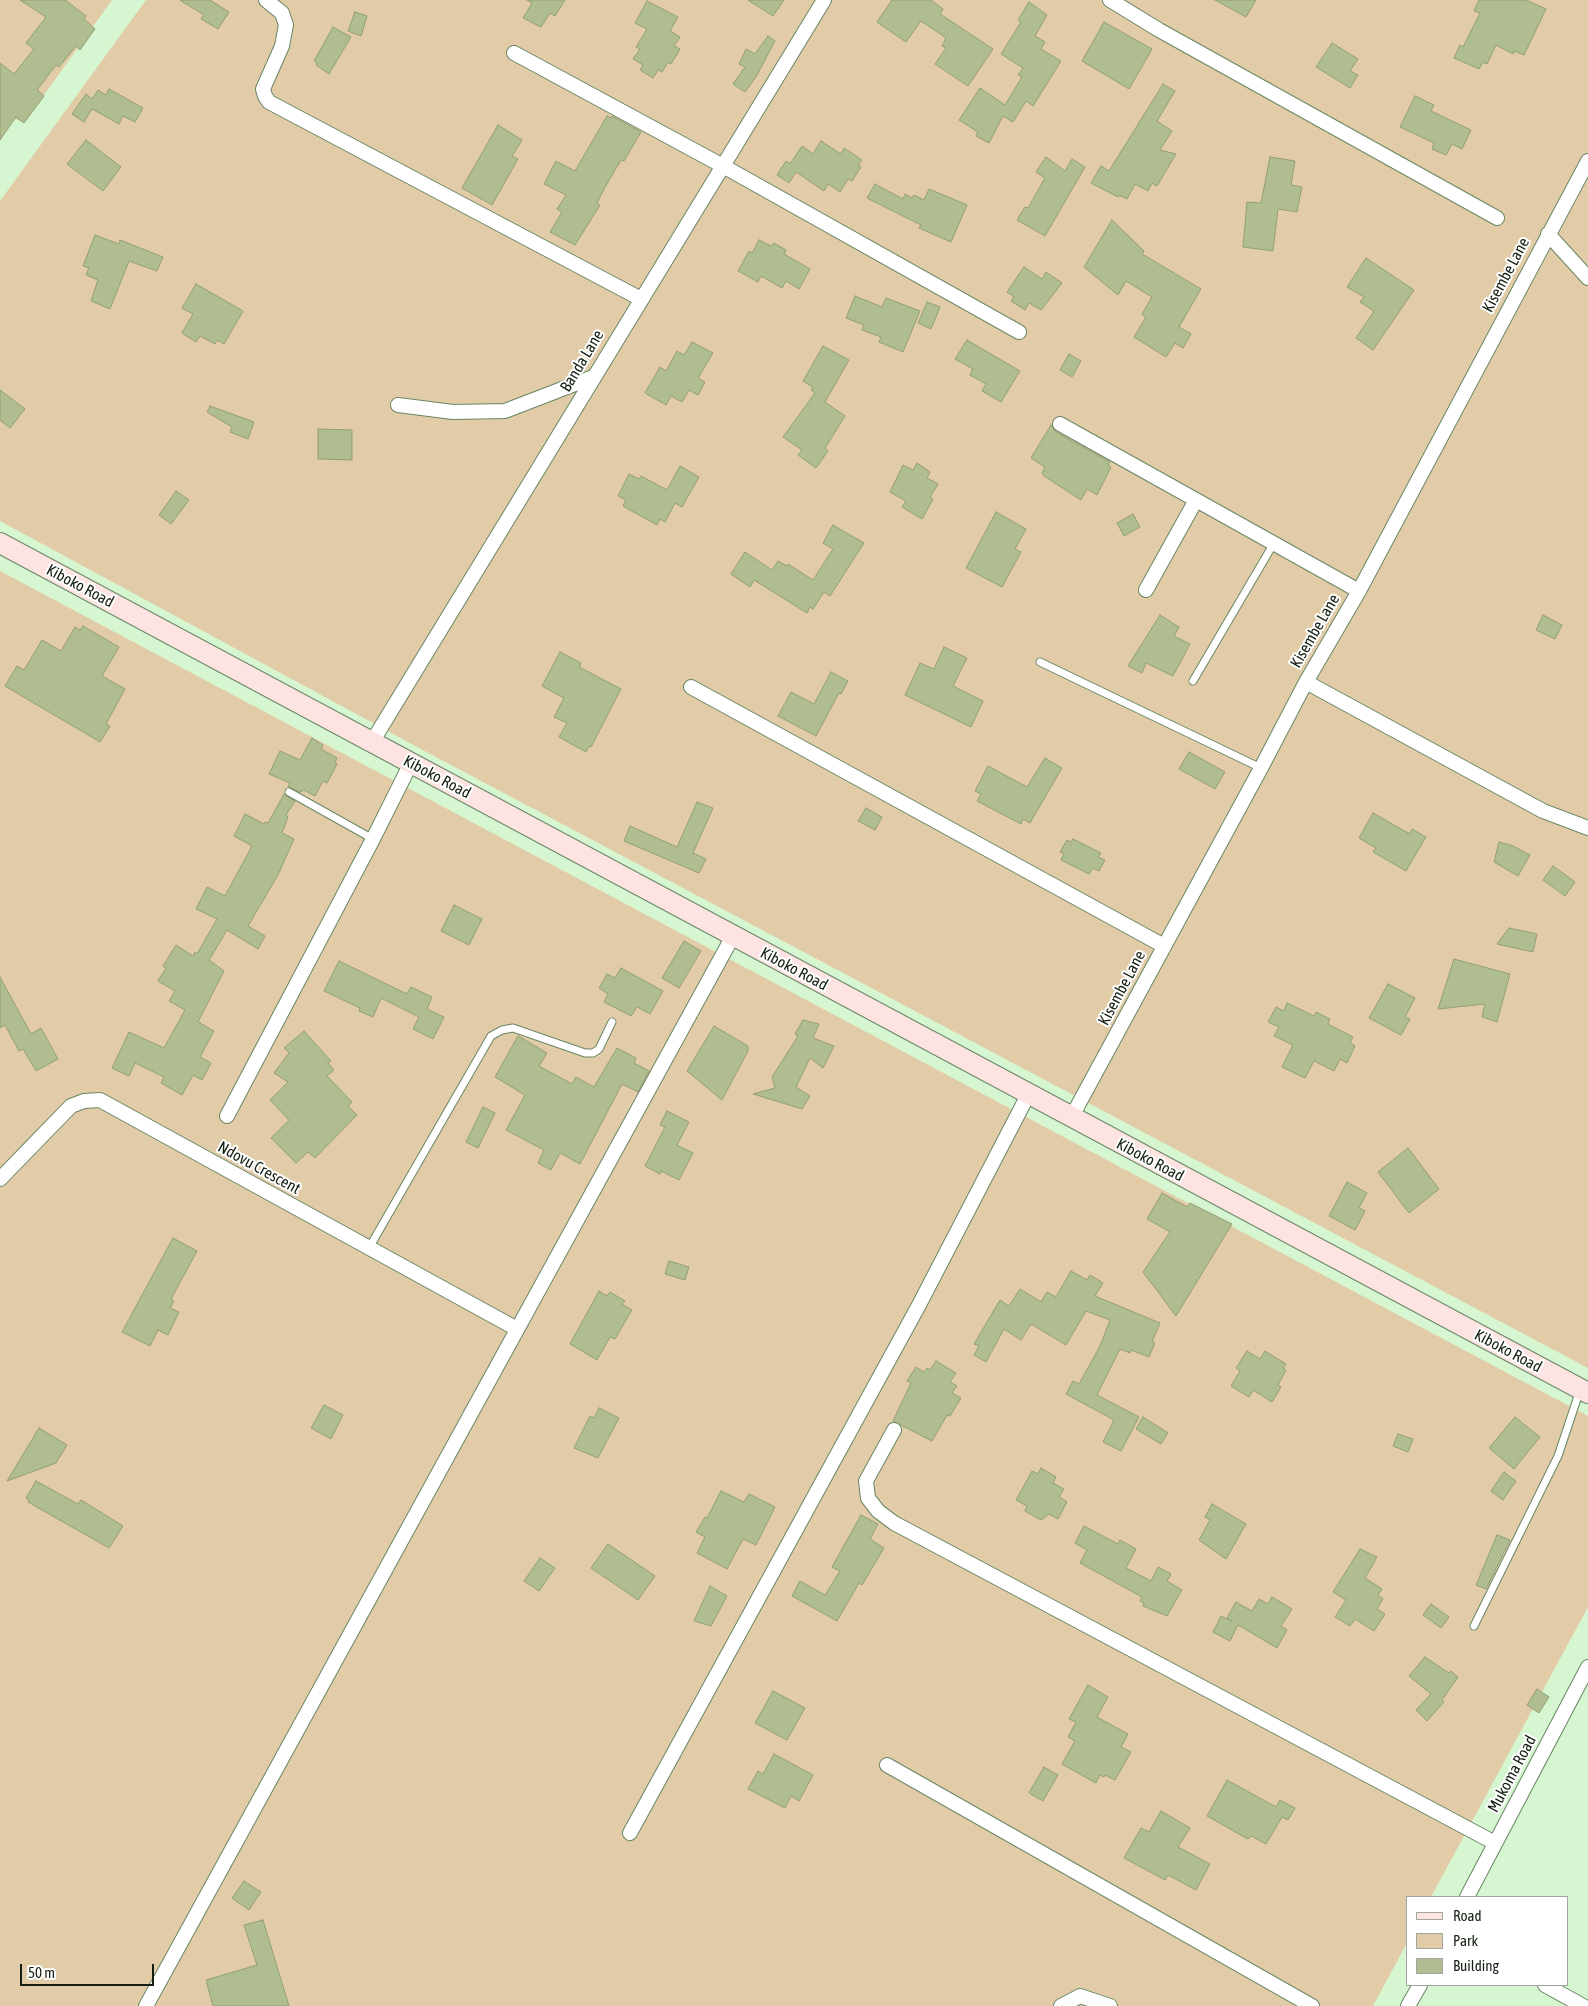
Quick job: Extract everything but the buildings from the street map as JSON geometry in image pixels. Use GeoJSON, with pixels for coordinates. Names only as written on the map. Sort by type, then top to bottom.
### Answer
{"type":"FeatureCollection","features":[{"type":"Feature","properties":{"kind":"street"},"geometry":{"type":"LineString","coordinates":[[266,0],[282,13],[286,25],[282,46],[263,89],[269,102],[641,299]]}},
{"type":"Feature","properties":{"kind":"street","name":"Banda Lane"},"geometry":{"type":"LineString","coordinates":[[372,742],[824,0]]}},
{"type":"Feature","properties":{"kind":"street"},"geometry":{"type":"LineString","coordinates":[[1114,1],[1168,34],[1497,218]]}},
{"type":"Feature","properties":{"kind":"street"},"geometry":{"type":"LineString","coordinates":[[514,53],[723,166],[1019,332]]}},
{"type":"Feature","properties":{"kind":"street","name":"Kisembe Lane"},"geometry":{"type":"LineString","coordinates":[[1071,1118],[1306,682],[1359,590],[1588,162]]}},
{"type":"Feature","properties":{"kind":"street"},"geometry":{"type":"LineString","coordinates":[[1548,234],[1588,278]]}},
{"type":"Feature","properties":{"kind":"street"},"geometry":{"type":"LineString","coordinates":[[398,405],[453,412],[505,411],[593,377]]}},
{"type":"Feature","properties":{"kind":"street"},"geometry":{"type":"LineString","coordinates":[[1060,424],[1359,590]]}},
{"type":"Feature","properties":{"kind":"street"},"geometry":{"type":"LineString","coordinates":[[1146,590],[1196,500]]}},
{"type":"Feature","properties":{"kind":"street","name":"Kiboko Road"},"geometry":{"type":"LineString","coordinates":[[0,543],[1584,1391]]}},
{"type":"Feature","properties":{"kind":"street"},"geometry":{"type":"LineString","coordinates":[[1306,682],[1543,811],[1588,828]]}},
{"type":"Feature","properties":{"kind":"street"},"geometry":{"type":"LineString","coordinates":[[691,687],[1164,946]]}},
{"type":"Feature","properties":{"kind":"street"},"geometry":{"type":"LineString","coordinates":[[227,1116],[411,763]]}},
{"type":"Feature","properties":{"kind":"street"},"geometry":{"type":"LineString","coordinates":[[146,2006],[733,936]]}},
{"type":"Feature","properties":{"kind":"street"},"geometry":{"type":"LineString","coordinates":[[630,1833],[919,1305],[1028,1095]]}},
{"type":"Feature","properties":{"kind":"street","name":"Ndovu Crescent"},"geometry":{"type":"LineString","coordinates":[[0,1179],[71,1106],[84,1101],[100,1100],[517,1329]]}},
{"type":"Feature","properties":{"kind":"street"},"geometry":{"type":"LineString","coordinates":[[894,1430],[866,1481],[868,1498],[878,1511],[894,1523],[1495,1843]]}},
{"type":"Feature","properties":{"kind":"street","name":"Mukoma Road"},"geometry":{"type":"LineString","coordinates":[[1468,1896],[1588,1667]]}},
{"type":"Feature","properties":{"kind":"street"},"geometry":{"type":"LineString","coordinates":[[887,1765],[1312,2006]]}},
{"type":"Feature","properties":{"kind":"street"},"geometry":{"type":"LineString","coordinates":[[1408,2006],[1419,1986]]}},
{"type":"Feature","properties":{"kind":"street"},"geometry":{"type":"LineString","coordinates":[[1547,1986],[1583,2006]]}},
{"type":"Feature","properties":{"kind":"street"},"geometry":{"type":"LineString","coordinates":[[1061,2006],[1080,1996],[1110,2006]]}},
{"type":"Feature","properties":{"kind":"lane"},"geometry":{"type":"LineString","coordinates":[[1193,682],[1274,543]]}},
{"type":"Feature","properties":{"kind":"lane"},"geometry":{"type":"LineString","coordinates":[[1040,662],[1261,768]]}},
{"type":"Feature","properties":{"kind":"lane"},"geometry":{"type":"LineString","coordinates":[[289,792],[373,839]]}},
{"type":"Feature","properties":{"kind":"lane"},"geometry":{"type":"LineString","coordinates":[[368,1248],[490,1036],[502,1030],[513,1028],[593,1053],[599,1049],[612,1022]]}},
{"type":"Feature","properties":{"kind":"lane"},"geometry":{"type":"LineString","coordinates":[[1474,1626],[1558,1456],[1584,1391]]}},
{"type":"Feature","properties":{"kind":"green space"},"geometry":{"type":"Polygon","coordinates":[[[0,0],[112,0],[24,123],[0,112],[0,0]]]}},
{"type":"Feature","properties":{"kind":"green space"},"geometry":{"type":"Polygon","coordinates":[[[146,0],[1588,0],[1588,1368],[419,748],[0,521],[0,201],[146,0]]]}},
{"type":"Feature","properties":{"kind":"green space"},"geometry":{"type":"Polygon","coordinates":[[[0,571],[1588,1416],[1588,1607],[1432,1896],[1406,1896],[1406,1945],[1373,2006],[0,2006],[0,571]]]}}]}
